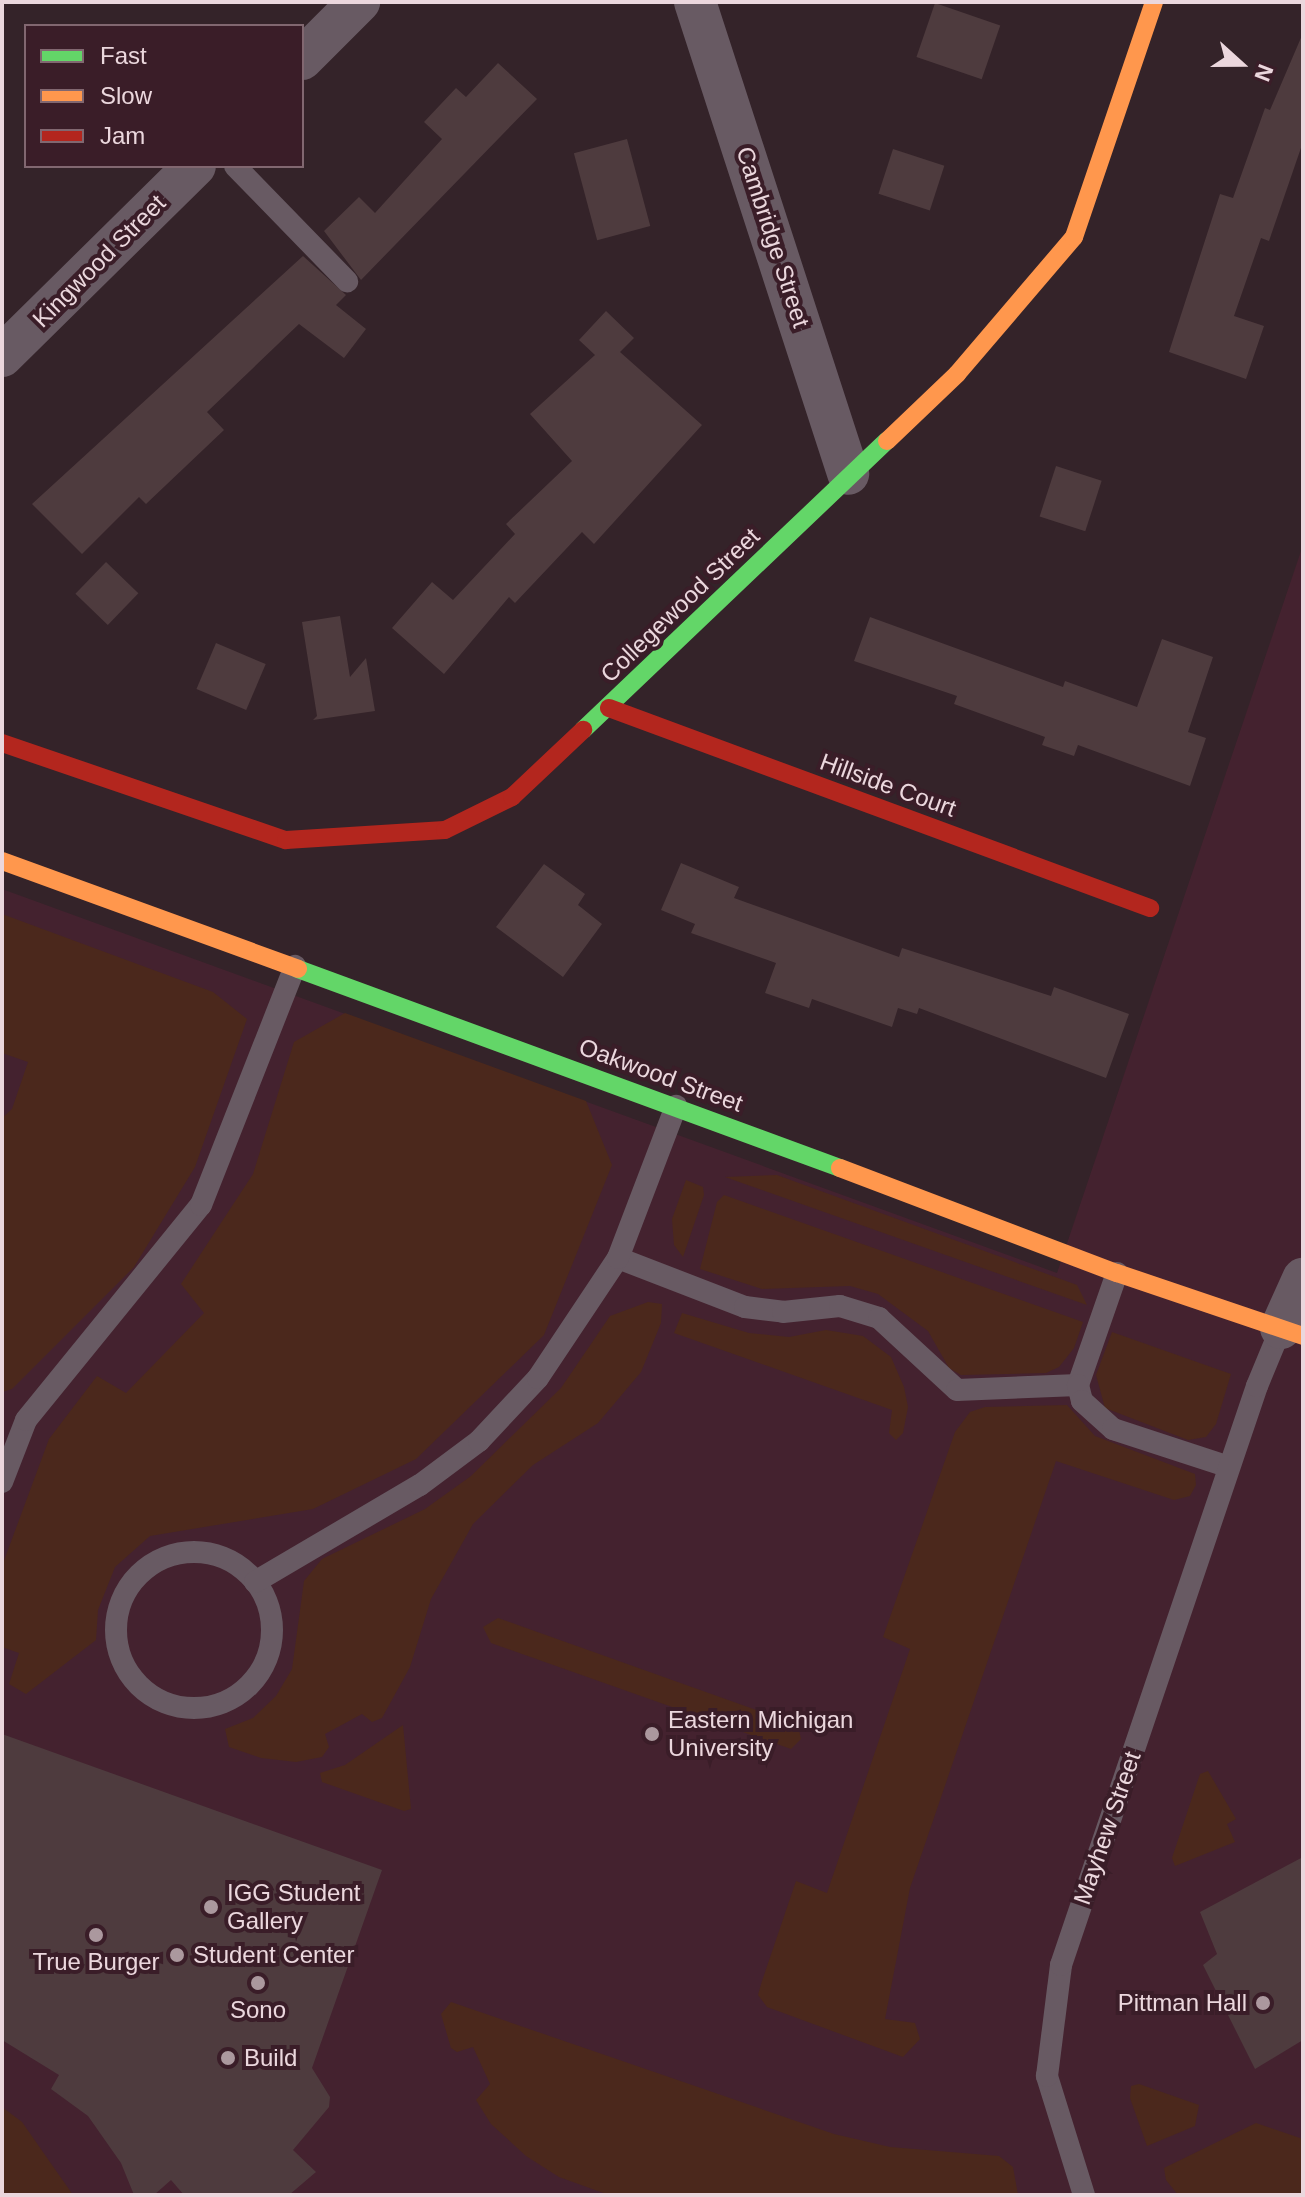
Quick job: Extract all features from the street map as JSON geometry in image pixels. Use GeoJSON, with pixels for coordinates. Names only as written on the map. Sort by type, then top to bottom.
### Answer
{"type":"FeatureCollection","features":[{"type":"Feature","properties":{"kind":"street"},"geometry":{"type":"LineString","coordinates":[[304,57],[359,2]]}},
{"type":"Feature","properties":{"kind":"street","name":"Cambridge Street"},"geometry":{"type":"LineString","coordinates":[[695,2],[848,474]]}},
{"type":"Feature","properties":{"kind":"street","name":"Collegewood Street"},"geometry":{"type":"LineString","coordinates":[[2,743],[286,840],[376,837],[445,830],[512,797],[609,708],[848,474],[957,374],[1074,237],[1154,2]]}},
{"type":"Feature","properties":{"kind":"street","name":"Kingwood Street"},"geometry":{"type":"LineString","coordinates":[[2,356],[193,168]]}},
{"type":"Feature","properties":{"kind":"street","name":"Hillside Court"},"geometry":{"type":"LineString","coordinates":[[609,708],[1150,908]]}},
{"type":"Feature","properties":{"kind":"street","name":"Oakwood Street"},"geometry":{"type":"LineString","coordinates":[[2,861],[676,1106],[1117,1273],[1292,1332]]}},
{"type":"Feature","properties":{"kind":"street"},"geometry":{"type":"LineString","coordinates":[[1292,1332],[1303,1279]]}},
{"type":"Feature","properties":{"kind":"lane"},"geometry":{"type":"LineString","coordinates":[[237,168],[347,281]]}},
{"type":"Feature","properties":{"kind":"lane"},"geometry":{"type":"LineString","coordinates":[[2,1482],[26,1420],[201,1205],[295,966]]}},
{"type":"Feature","properties":{"kind":"lane"},"geometry":{"type":"LineString","coordinates":[[255,1582],[420,1485],[479,1441],[538,1378],[618,1258],[676,1106]]}},
{"type":"Feature","properties":{"kind":"lane"},"geometry":{"type":"LineString","coordinates":[[618,1258],[745,1307],[783,1312],[840,1306],[879,1318],[907,1341],[944,1384],[965,1391],[1078,1385]]}},
{"type":"Feature","properties":{"kind":"lane"},"geometry":{"type":"LineString","coordinates":[[1117,1273],[1078,1385],[1091,1413],[1113,1429],[1229,1467]]}},
{"type":"Feature","properties":{"kind":"lane","name":"Mayhew Street"},"geometry":{"type":"LineString","coordinates":[[1084,2195],[1047,2076],[1061,1965],[1229,1467],[1292,1332]]}},
{"type":"Feature","properties":{"kind":"lane"},"geometry":{"type":"LineString","coordinates":[[2,1431],[26,1420]]}},
{"type":"Feature","properties":{"kind":"lane"},"geometry":{"type":"LineString","coordinates":[[213,1554],[236,1564],[255,1582],[270,1616],[268,1655],[256,1678],[237,1696],[213,1707],[186,1708],[161,1702],[139,1687],[124,1666],[117,1642],[121,1604],[141,1572],[175,1555],[213,1554]]}},
{"type":"Feature","properties":{"kind":"shaded area","name":"Eastern Michigan University"},"geometry":{"type":"Polygon","coordinates":[[[1303,545],[1303,2195],[2,2195],[2,889],[1057,1273],[1303,545]]]}},
{"type":"Feature","properties":{"kind":"shaded area"},"geometry":{"type":"Polygon","coordinates":[[[2,914],[213,992],[247,1019],[195,1167],[134,1267],[12,1389],[2,1392],[2,1118],[12,1109],[28,1062],[2,1053],[2,914]]]}},
{"type":"Feature","properties":{"kind":"shaded area"},"geometry":{"type":"Polygon","coordinates":[[[345,1013],[586,1101],[612,1165],[544,1335],[416,1459],[313,1509],[150,1536],[115,1567],[98,1610],[96,1640],[26,1694],[9,1684],[19,1653],[2,1647],[2,1566],[49,1439],[97,1376],[126,1393],[204,1313],[181,1284],[253,1174],[294,1042],[345,1013]]]}},
{"type":"Feature","properties":{"kind":"shaded area"},"geometry":{"type":"Polygon","coordinates":[[[777,1175],[1077,1285],[1087,1305],[725,1177],[777,1175]]]}},
{"type":"Feature","properties":{"kind":"shaded area"},"geometry":{"type":"Polygon","coordinates":[[[686,1180],[703,1187],[704,1195],[683,1257],[674,1245],[672,1219],[686,1180]]]}},
{"type":"Feature","properties":{"kind":"shaded area"},"geometry":{"type":"Polygon","coordinates":[[[724,1195],[1083,1322],[1074,1348],[1059,1367],[1046,1373],[961,1375],[949,1368],[928,1331],[878,1294],[850,1286],[762,1289],[700,1269],[717,1202],[724,1195]]]}},
{"type":"Feature","properties":{"kind":"shaded area"},"geometry":{"type":"Polygon","coordinates":[[[648,1302],[662,1304],[661,1323],[641,1372],[598,1423],[533,1465],[473,1524],[431,1599],[410,1667],[382,1718],[372,1722],[362,1714],[325,1734],[329,1747],[322,1757],[296,1762],[261,1758],[229,1747],[225,1729],[253,1718],[276,1696],[292,1669],[304,1581],[322,1559],[425,1509],[471,1476],[561,1388],[610,1316],[648,1302]]]}},
{"type":"Feature","properties":{"kind":"shaded area"},"geometry":{"type":"Polygon","coordinates":[[[682,1313],[749,1333],[789,1337],[826,1330],[863,1336],[891,1357],[904,1387],[908,1407],[903,1433],[896,1440],[889,1433],[892,1410],[674,1333],[682,1313]]]}},
{"type":"Feature","properties":{"kind":"shaded area"},"geometry":{"type":"Polygon","coordinates":[[[1112,1332],[1231,1374],[1216,1424],[1206,1437],[1188,1440],[1105,1408],[1096,1375],[1112,1332]]]}},
{"type":"Feature","properties":{"kind":"shaded area"},"geometry":{"type":"Polygon","coordinates":[[[1067,1405],[1095,1436],[1195,1474],[1196,1485],[1190,1496],[1174,1500],[1056,1461],[910,1888],[885,2019],[915,2023],[920,2039],[903,2057],[767,2007],[758,1995],[796,1881],[827,1893],[910,1649],[883,1637],[955,1432],[970,1412],[985,1407],[1067,1405]]]}},
{"type":"Feature","properties":{"kind":"shaded area"},"geometry":{"type":"Polygon","coordinates":[[[498,1618],[798,1725],[801,1739],[791,1749],[491,1643],[483,1627],[498,1618]]]}},
{"type":"Feature","properties":{"kind":"shaded area"},"geometry":{"type":"Polygon","coordinates":[[[403,1725],[411,1809],[404,1811],[322,1782],[320,1773],[345,1765],[403,1725]]]}},
{"type":"Feature","properties":{"kind":"shaded area"},"geometry":{"type":"Polygon","coordinates":[[[1208,1771],[1236,1819],[1227,1824],[1235,1842],[1175,1866],[1172,1858],[1200,1774],[1208,1771]]]}},
{"type":"Feature","properties":{"kind":"shaded area"},"geometry":{"type":"Polygon","coordinates":[[[451,2002],[834,2134],[890,2147],[999,2156],[1013,2167],[1018,2195],[609,2195],[559,2177],[526,2156],[491,2124],[476,2100],[490,2084],[473,2047],[457,2052],[451,2048],[441,2014],[451,2002]]]}},
{"type":"Feature","properties":{"kind":"shaded area"},"geometry":{"type":"Polygon","coordinates":[[[1139,2084],[1199,2105],[1195,2126],[1147,2146],[1130,2098],[1131,2086],[1139,2084]]]}},
{"type":"Feature","properties":{"kind":"shaded area"},"geometry":{"type":"Polygon","coordinates":[[[2,2107],[22,2122],[73,2195],[2,2195],[2,2107]]]}},
{"type":"Feature","properties":{"kind":"shaded area"},"geometry":{"type":"Polygon","coordinates":[[[1256,2123],[1303,2139],[1303,2195],[1178,2195],[1166,2180],[1164,2168],[1256,2123]]]}},
{"type":"Feature","properties":{"kind":"building"},"geometry":{"type":"Polygon","coordinates":[[[935,3],[1000,25],[982,79],[916,57],[935,3]]]}},
{"type":"Feature","properties":{"kind":"building"},"geometry":{"type":"Polygon","coordinates":[[[1303,33],[1303,142],[1269,241],[1261,238],[1234,316],[1264,326],[1246,379],[1169,352],[1220,194],[1233,198],[1265,108],[1270,110],[1303,33]]]}},
{"type":"Feature","properties":{"kind":"building"},"geometry":{"type":"Polygon","coordinates":[[[498,63],[537,99],[361,280],[324,231],[359,197],[375,213],[442,139],[424,122],[456,88],[466,97],[498,63]]]}},
{"type":"Feature","properties":{"kind":"building"},"geometry":{"type":"Polygon","coordinates":[[[627,139],[650,226],[597,240],[574,153],[627,139]]]}},
{"type":"Feature","properties":{"kind":"building"},"geometry":{"type":"Polygon","coordinates":[[[893,149],[944,166],[930,210],[878,194],[893,149]]]}},
{"type":"Feature","properties":{"kind":"building"},"geometry":{"type":"Polygon","coordinates":[[[303,256],[346,295],[336,305],[366,329],[344,358],[299,324],[207,412],[224,430],[146,504],[139,497],[82,554],[32,504],[303,256]]]}},
{"type":"Feature","properties":{"kind":"building"},"geometry":{"type":"Polygon","coordinates":[[[606,311],[634,338],[620,352],[702,425],[594,544],[582,532],[515,603],[509,597],[444,674],[392,628],[432,582],[453,600],[515,534],[506,524],[572,461],[530,414],[595,355],[579,340],[606,311]]]}},
{"type":"Feature","properties":{"kind":"building"},"geometry":{"type":"Polygon","coordinates":[[[1056,466],[1102,481],[1085,531],[1040,516],[1056,466]]]}},
{"type":"Feature","properties":{"kind":"building"},"geometry":{"type":"Polygon","coordinates":[[[106,562],[138,593],[108,625],[75,594],[106,562]]]}},
{"type":"Feature","properties":{"kind":"building"},"geometry":{"type":"Polygon","coordinates":[[[340,616],[350,677],[366,658],[375,711],[313,720],[317,716],[302,622],[340,616]]]}},
{"type":"Feature","properties":{"kind":"building"},"geometry":{"type":"Polygon","coordinates":[[[870,617],[1063,687],[1065,681],[1137,707],[1162,639],[1213,657],[1188,732],[1206,738],[1190,786],[1078,745],[1074,756],[1042,745],[1045,737],[954,704],[957,696],[854,661],[870,617]]]}},
{"type":"Feature","properties":{"kind":"building"},"geometry":{"type":"Polygon","coordinates":[[[216,643],[266,664],[246,710],[196,689],[216,643]]]}},
{"type":"Feature","properties":{"kind":"building"},"geometry":{"type":"Polygon","coordinates":[[[681,863],[739,887],[734,898],[899,957],[902,948],[1051,996],[1054,987],[1129,1014],[1106,1078],[919,1008],[917,1014],[898,1008],[892,1027],[812,999],[809,1008],[765,993],[776,963],[691,933],[695,924],[661,910],[681,863]]]}},
{"type":"Feature","properties":{"kind":"building"},"geometry":{"type":"Polygon","coordinates":[[[544,864],[585,894],[578,905],[602,924],[563,977],[496,927],[544,864]]]}},
{"type":"Feature","properties":{"kind":"building","name":"Student Center"},"geometry":{"type":"Polygon","coordinates":[[[2,1734],[382,1870],[312,2068],[330,2097],[329,2107],[293,2150],[316,2172],[289,2195],[184,2195],[171,2180],[154,2195],[134,2195],[121,2163],[88,2116],[51,2089],[59,2075],[2,2040],[2,1734]]]}},
{"type":"Feature","properties":{"kind":"building","name":"Pittman Hall"},"geometry":{"type":"Polygon","coordinates":[[[1303,1857],[1303,2040],[1255,2069],[1203,1965],[1217,1954],[1200,1912],[1303,1857]]]}},
{"type":"Feature","properties":{"kind":"traffic: fast"},"geometry":{"type":"LineString","coordinates":[[583,730],[887,441]]}},
{"type":"Feature","properties":{"kind":"traffic: fast"},"geometry":{"type":"LineString","coordinates":[[298,969],[840,1168]]}},
{"type":"Feature","properties":{"kind":"traffic: slow"},"geometry":{"type":"LineString","coordinates":[[887,441],[957,374],[1074,237],[1154,2]]}},
{"type":"Feature","properties":{"kind":"traffic: slow"},"geometry":{"type":"LineString","coordinates":[[2,861],[298,969]]}},
{"type":"Feature","properties":{"kind":"traffic: slow"},"geometry":{"type":"LineString","coordinates":[[840,1168],[1117,1273],[1303,1336]]}},
{"type":"Feature","properties":{"kind":"traffic: jam"},"geometry":{"type":"LineString","coordinates":[[609,708],[1150,908]]}},
{"type":"Feature","properties":{"kind":"traffic: jam"},"geometry":{"type":"LineString","coordinates":[[2,743],[286,840],[445,830],[512,797],[583,730]]}},
{"type":"Feature","properties":{"kind":"place","name":"Eastern Michigan University"},"geometry":{"type":"Point","coordinates":[652,1734]}},
{"type":"Feature","properties":{"kind":"place","name":"IGG Student Gallery"},"geometry":{"type":"Point","coordinates":[211,1907]}},
{"type":"Feature","properties":{"kind":"place","name":"True Burger"},"geometry":{"type":"Point","coordinates":[96,1935]}},
{"type":"Feature","properties":{"kind":"place","name":"Student Center"},"geometry":{"type":"Point","coordinates":[177,1955]}},
{"type":"Feature","properties":{"kind":"place","name":"Sono"},"geometry":{"type":"Point","coordinates":[258,1983]}},
{"type":"Feature","properties":{"kind":"place","name":"Pittman Hall"},"geometry":{"type":"Point","coordinates":[1263,2003]}},
{"type":"Feature","properties":{"kind":"place","name":"Build"},"geometry":{"type":"Point","coordinates":[228,2058]}}]}
